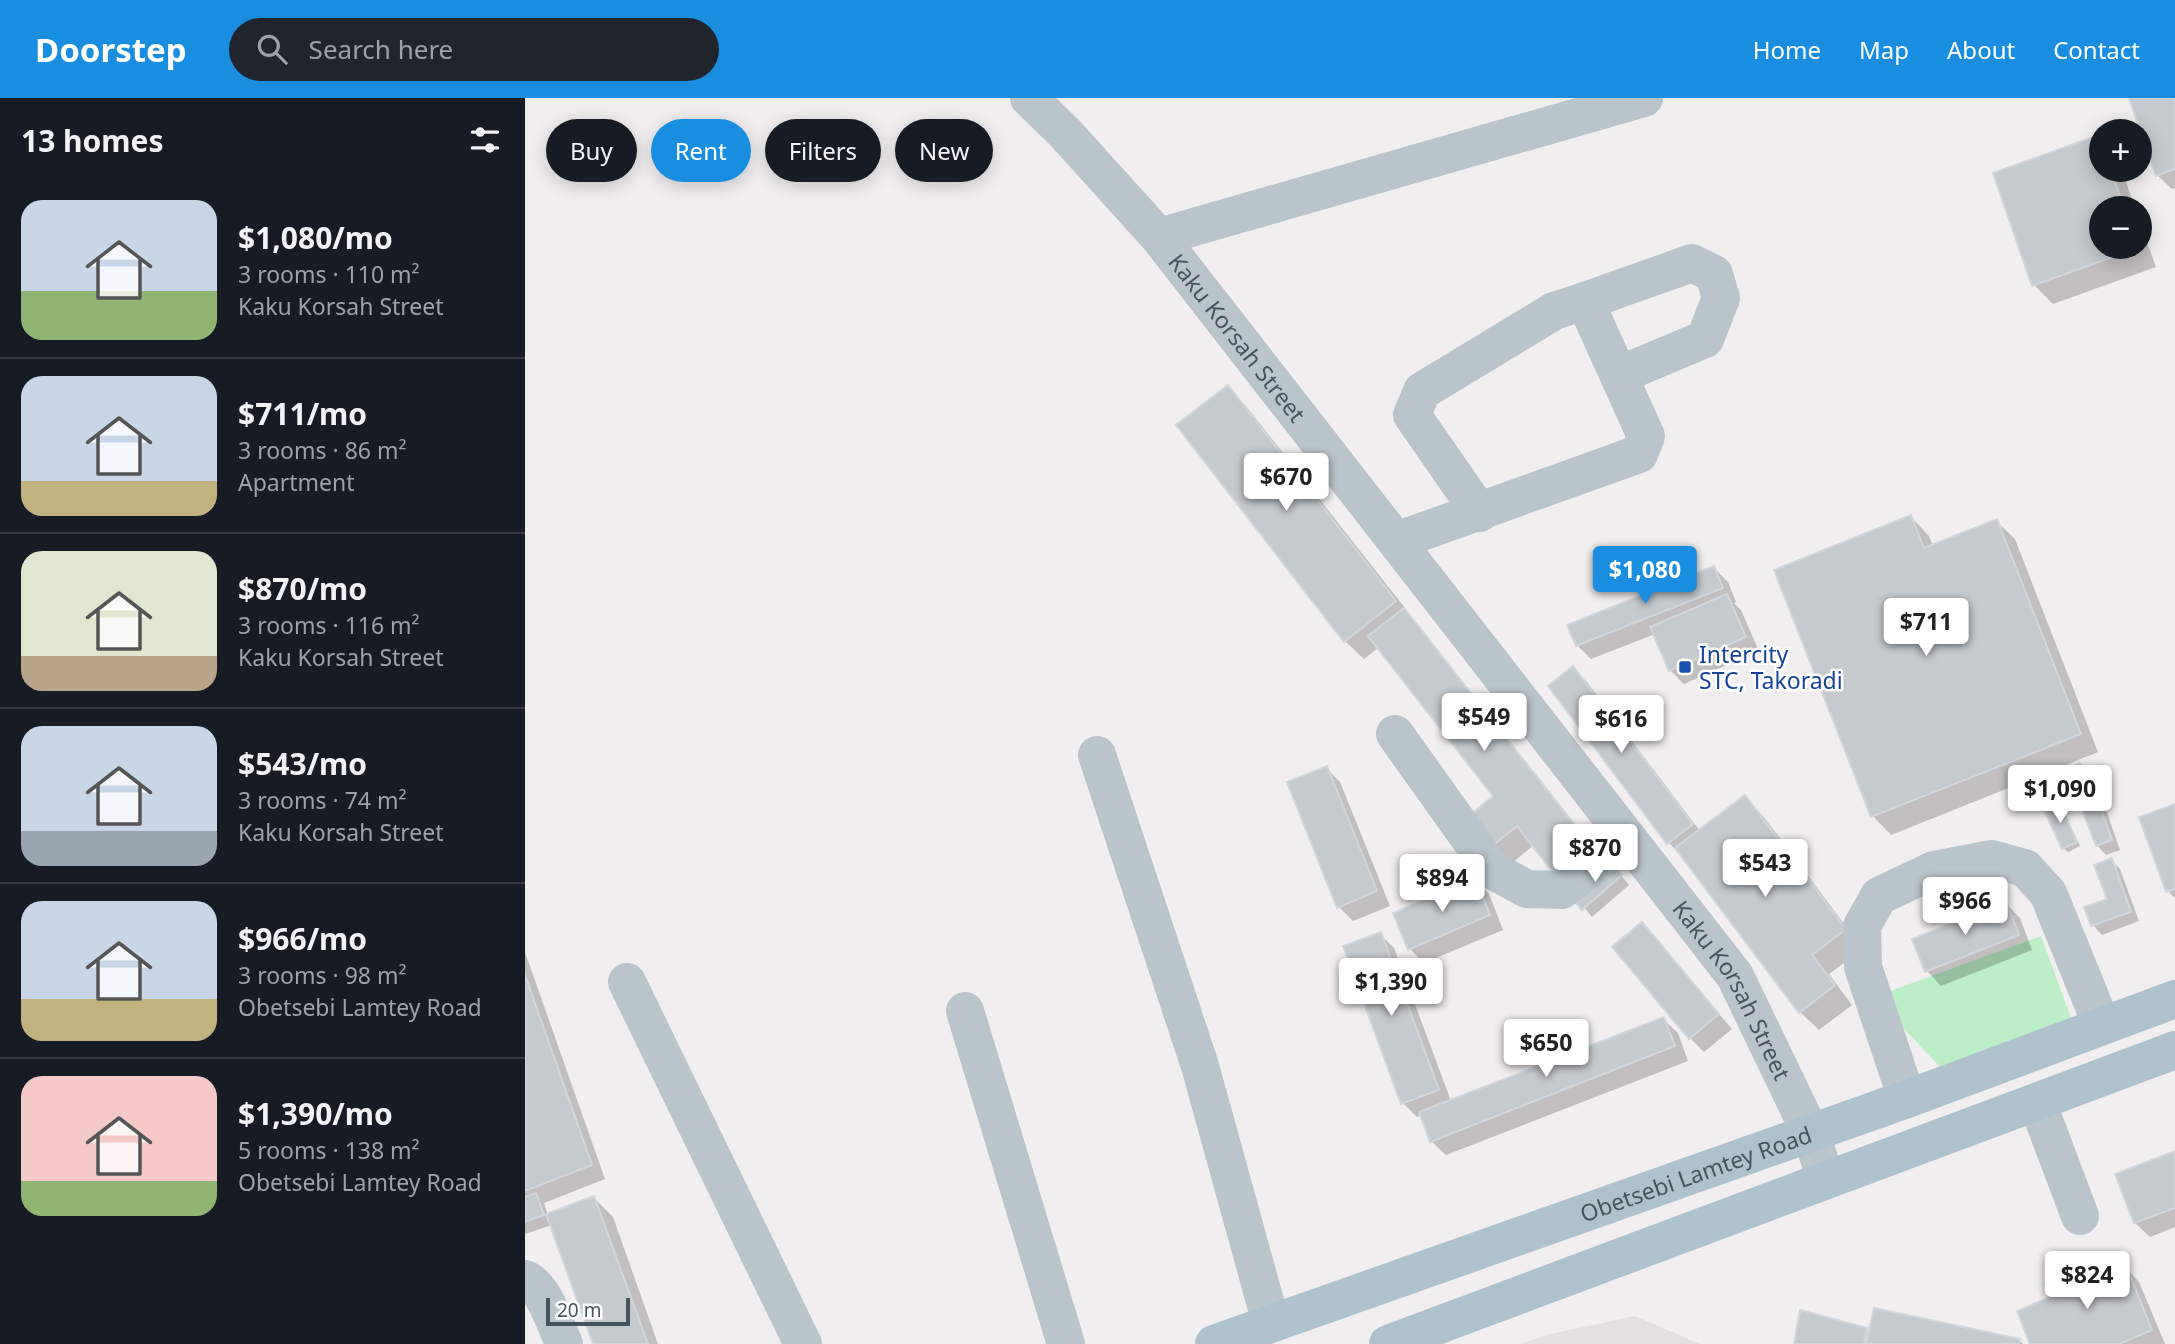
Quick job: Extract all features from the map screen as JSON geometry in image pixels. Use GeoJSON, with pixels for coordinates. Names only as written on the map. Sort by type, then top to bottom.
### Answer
{"type":"FeatureCollection","features":[{"type":"Feature","properties":{"kind":"main road","name":"Obetsebi Lamtey Road"},"geometry":{"type":"LineString","coordinates":[[1214,1344],[1907,1098],[2175,999]]}},
{"type":"Feature","properties":{"kind":"main road"},"geometry":{"type":"LineString","coordinates":[[1388,1344],[2175,1050]]}},
{"type":"Feature","properties":{"kind":"street","name":"Kaku Korsah Street"},"geometry":{"type":"LineString","coordinates":[[1029,98],[1065,133],[1159,237],[1735,976],[1809,1132],[1826,1179]]}},
{"type":"Feature","properties":{"kind":"street"},"geometry":{"type":"LineString","coordinates":[[1159,237],[1644,98]]}},
{"type":"Feature","properties":{"kind":"street"},"geometry":{"type":"LineString","coordinates":[[1480,513],[1412,415],[1422,391],[1554,310],[1692,263],[1714,274],[1721,298],[1705,338],[1619,375]]}},
{"type":"Feature","properties":{"kind":"street"},"geometry":{"type":"LineString","coordinates":[[1397,541],[1639,454],[1646,436],[1585,301]]}},
{"type":"Feature","properties":{"kind":"street"},"geometry":{"type":"LineString","coordinates":[[1395,734],[1492,870],[1527,889],[1562,890],[1628,839]]}},
{"type":"Feature","properties":{"kind":"street"},"geometry":{"type":"LineString","coordinates":[[1097,755],[1200,1066],[1271,1323]]}},
{"type":"Feature","properties":{"kind":"street"},"geometry":{"type":"LineString","coordinates":[[1907,1098],[1863,967],[1862,926],[1879,895],[1934,870],[1992,859],[2025,868],[2048,893],[2102,1026]]}},
{"type":"Feature","properties":{"kind":"street"},"geometry":{"type":"LineString","coordinates":[[627,982],[803,1344]]}},
{"type":"Feature","properties":{"kind":"street"},"geometry":{"type":"LineString","coordinates":[[965,1011],[1066,1344]]}},
{"type":"Feature","properties":{"kind":"street"},"geometry":{"type":"LineString","coordinates":[[2037,1102],[2080,1216]]}},
{"type":"Feature","properties":{"kind":"street"},"geometry":{"type":"LineString","coordinates":[[525,1279],[530,1280],[544,1298],[564,1344]]}},
{"type":"Feature","properties":{"kind":"shaded area"},"geometry":{"type":"Polygon","coordinates":[[[1635,1316],[1700,1344],[1519,1344],[1551,1334],[1635,1316]]]}},
{"type":"Feature","properties":{"kind":"green space"},"geometry":{"type":"Polygon","coordinates":[[[2041,936],[2073,1023],[1945,1072],[1885,1009],[1882,994],[2041,936]]]}},
{"type":"Feature","properties":{"kind":"building"},"geometry":{"type":"Polygon","coordinates":[[[2129,98],[2175,98],[2175,169],[2156,176],[2152,164],[2152,119],[2136,119],[2129,98]]]}},
{"type":"Feature","properties":{"kind":"building"},"geometry":{"type":"Polygon","coordinates":[[[2089,139],[2089,182],[2115,182],[2120,196],[2089,196],[2089,259],[2107,259],[2032,286],[1993,173],[2089,139]]]}},
{"type":"Feature","properties":{"kind":"building"},"geometry":{"type":"Polygon","coordinates":[[[1228,385],[1396,601],[1344,642],[1176,425],[1228,385]]]}},
{"type":"Feature","properties":{"kind":"building"},"geometry":{"type":"Polygon","coordinates":[[[1911,515],[1924,548],[1997,519],[2081,734],[1871,817],[1774,570],[1911,515]]]}},
{"type":"Feature","properties":{"kind":"building"},"geometry":{"type":"Polygon","coordinates":[[[1714,566],[1723,588],[1576,646],[1567,625],[1714,566]]]}},
{"type":"Feature","properties":{"kind":"building"},"geometry":{"type":"Polygon","coordinates":[[[1727,594],[1746,637],[1669,671],[1650,627],[1727,594]]]}},
{"type":"Feature","properties":{"kind":"building"},"geometry":{"type":"Polygon","coordinates":[[[1404,608],[1598,855],[1562,884],[1517,826],[1486,851],[1463,821],[1493,796],[1368,636],[1404,608]]]}},
{"type":"Feature","properties":{"kind":"building"},"geometry":{"type":"Polygon","coordinates":[[[1573,666],[1693,824],[1667,844],[1548,686],[1573,666]]]}},
{"type":"Feature","properties":{"kind":"building"},"geometry":{"type":"Polygon","coordinates":[[[2080,763],[2090,781],[2075,789],[2066,770],[2080,763]]]}},
{"type":"Feature","properties":{"kind":"building"},"geometry":{"type":"Polygon","coordinates":[[[1327,766],[1377,891],[1337,908],[1287,782],[1327,766]]]}},
{"type":"Feature","properties":{"kind":"building"},"geometry":{"type":"Polygon","coordinates":[[[2092,784],[2112,840],[2096,846],[2075,790],[2092,784]]]}},
{"type":"Feature","properties":{"kind":"building"},"geometry":{"type":"Polygon","coordinates":[[[1745,795],[1846,929],[1812,955],[1835,985],[1799,1013],[1675,848],[1745,795]]]}},
{"type":"Feature","properties":{"kind":"building"},"geometry":{"type":"Polygon","coordinates":[[[2058,801],[2077,842],[2062,849],[2043,808],[2058,801]]]}},
{"type":"Feature","properties":{"kind":"building"},"geometry":{"type":"Polygon","coordinates":[[[2175,804],[2175,889],[2166,892],[2139,817],[2175,804]]]}},
{"type":"Feature","properties":{"kind":"building"},"geometry":{"type":"Polygon","coordinates":[[[1607,858],[1622,875],[1582,910],[1567,893],[1607,858]]]}},
{"type":"Feature","properties":{"kind":"building"},"geometry":{"type":"Polygon","coordinates":[[[2112,858],[2131,912],[2091,926],[2084,907],[2107,899],[2094,865],[2112,858]]]}},
{"type":"Feature","properties":{"kind":"building"},"geometry":{"type":"Polygon","coordinates":[[[1475,878],[1490,915],[1408,950],[1393,913],[1475,878]]]}},
{"type":"Feature","properties":{"kind":"building"},"geometry":{"type":"Polygon","coordinates":[[[2006,902],[2019,935],[1925,972],[1912,939],[2006,902]]]}},
{"type":"Feature","properties":{"kind":"building"},"geometry":{"type":"Polygon","coordinates":[[[1642,922],[1719,1014],[1689,1039],[1612,947],[1642,922]]]}},
{"type":"Feature","properties":{"kind":"building"},"geometry":{"type":"Polygon","coordinates":[[[1381,932],[1439,1090],[1401,1104],[1343,946],[1381,932]]]}},
{"type":"Feature","properties":{"kind":"building"},"geometry":{"type":"Polygon","coordinates":[[[525,975],[592,1165],[525,1191],[525,975]]]}},
{"type":"Feature","properties":{"kind":"building"},"geometry":{"type":"Polygon","coordinates":[[[1664,1017],[1675,1046],[1430,1142],[1419,1112],[1664,1017]]]}},
{"type":"Feature","properties":{"kind":"building"},"geometry":{"type":"Polygon","coordinates":[[[2175,1151],[2175,1208],[2134,1223],[2115,1174],[2175,1151]]]}},
{"type":"Feature","properties":{"kind":"building"},"geometry":{"type":"Polygon","coordinates":[[[536,1193],[544,1215],[525,1222],[525,1197],[536,1193]]]}},
{"type":"Feature","properties":{"kind":"building"},"geometry":{"type":"Polygon","coordinates":[[[594,1196],[648,1344],[593,1344],[546,1214],[594,1196]]]}},
{"type":"Feature","properties":{"kind":"building"},"geometry":{"type":"Polygon","coordinates":[[[2126,1265],[2152,1330],[2119,1344],[2030,1344],[2017,1311],[2050,1297],[2045,1284],[2090,1266],[2095,1278],[2126,1265]]]}},
{"type":"Feature","properties":{"kind":"building"},"geometry":{"type":"Polygon","coordinates":[[[1874,1308],[2020,1339],[2019,1344],[1866,1344],[1874,1308]]]}},
{"type":"Feature","properties":{"kind":"building"},"geometry":{"type":"Polygon","coordinates":[[[1800,1310],[1867,1328],[1864,1344],[1794,1344],[1800,1310]]]}},
{"type":"Feature","properties":{"kind":"place","name":"Intercity STC, Takoradi"},"geometry":{"type":"Point","coordinates":[1685,667]}}]}
